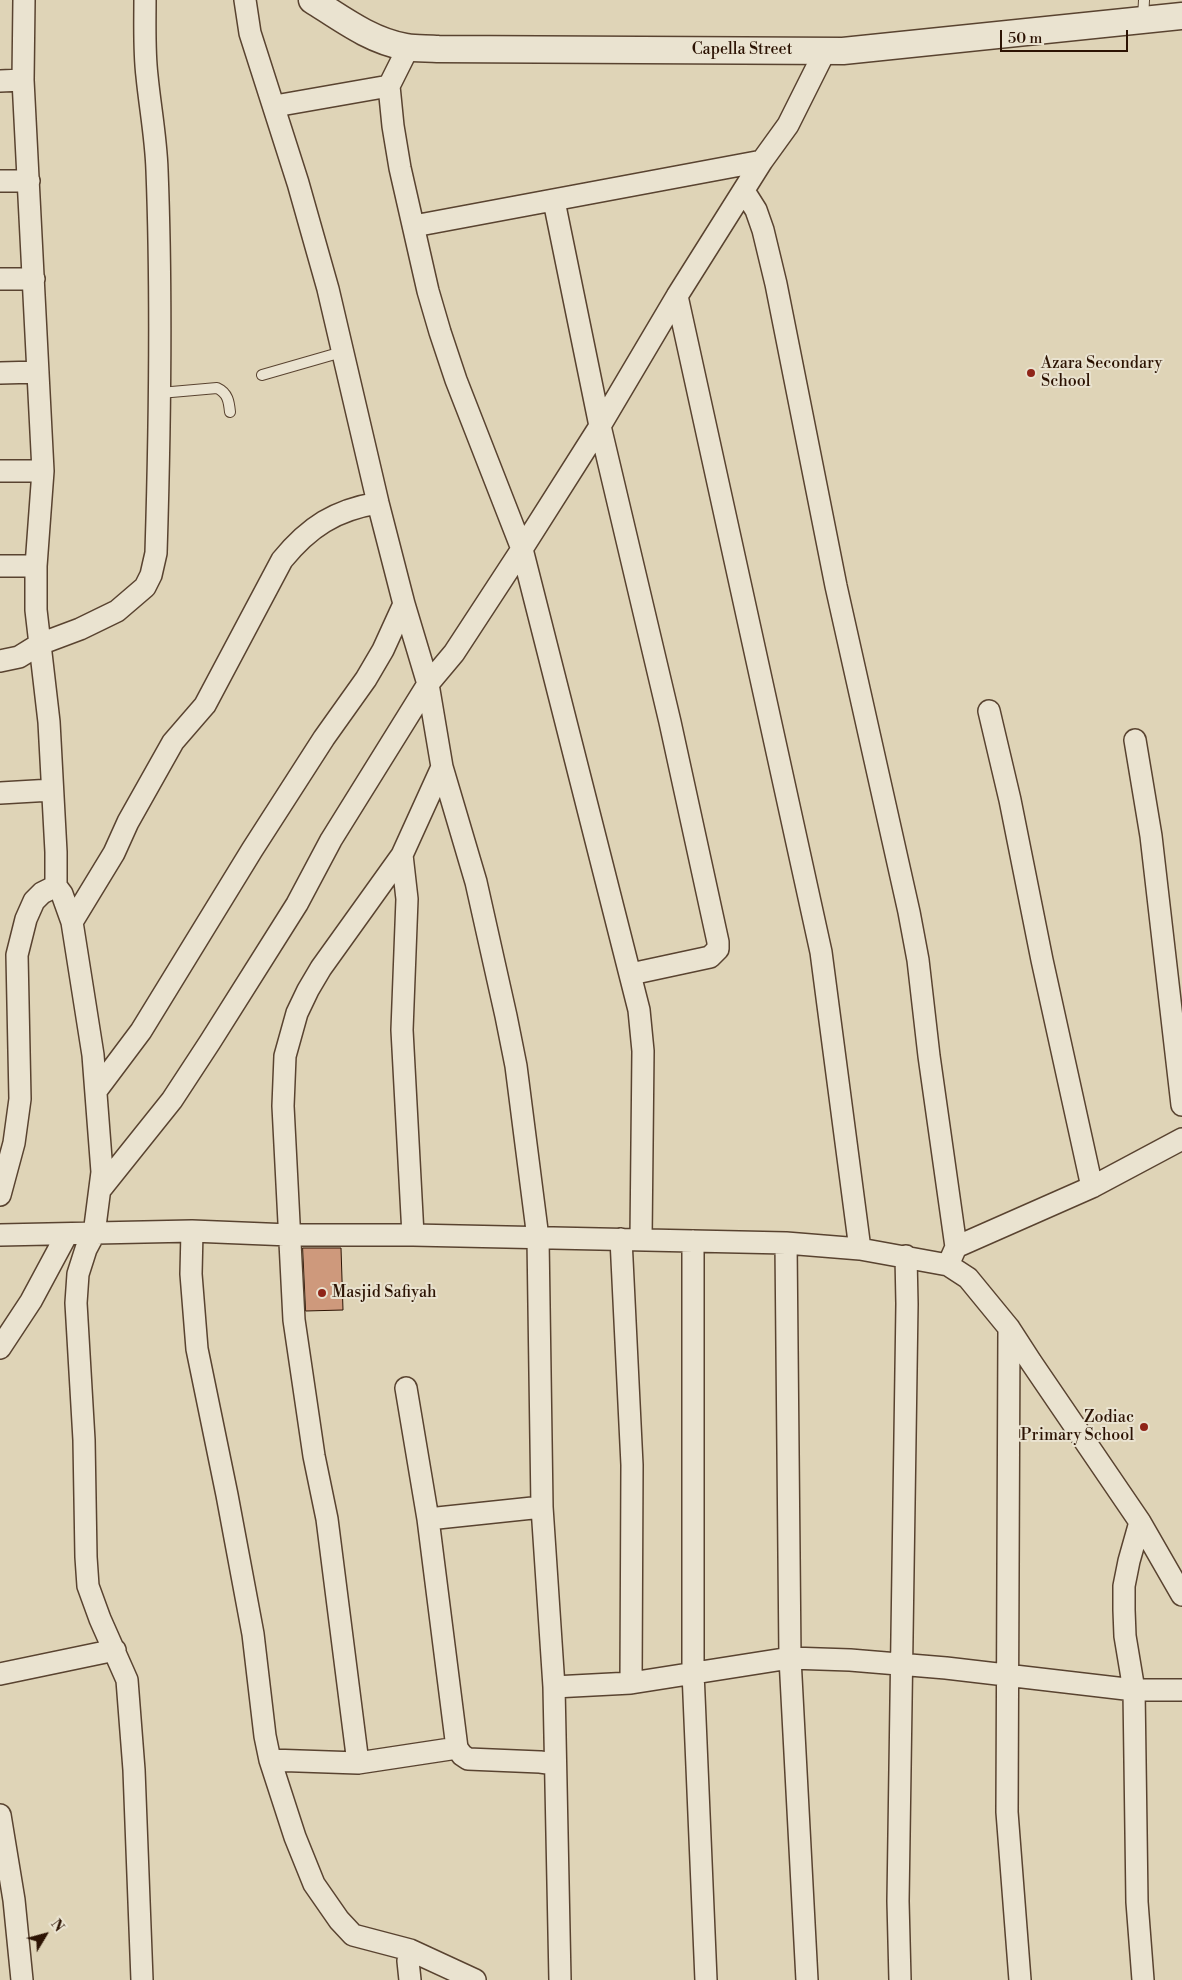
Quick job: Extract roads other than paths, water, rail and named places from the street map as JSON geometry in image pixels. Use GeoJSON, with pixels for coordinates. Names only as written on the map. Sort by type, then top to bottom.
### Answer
{"type":"FeatureCollection","features":[{"type":"Feature","properties":{"kind":"street"},"geometry":{"type":"LineString","coordinates":[[24,0],[23,80],[43,471],[36,566],[36,610],[49,722],[56,886],[69,909],[72,922],[93,1054],[102,1172],[94,1234],[86,1248],[78,1274],[76,1304],[84,1440],[86,1557],[88,1586],[100,1619],[127,1680],[134,1770],[142,1980]]}},
{"type":"Feature","properties":{"kind":"street"},"geometry":{"type":"LineString","coordinates":[[0,661],[19,657],[40,644],[80,629],[117,610],[145,587],[156,553],[160,393],[157,168],[154,128],[146,74],[145,0]]}},
{"type":"Feature","properties":{"kind":"street"},"geometry":{"type":"LineString","coordinates":[[244,0],[250,33],[274,106],[323,271],[378,503],[404,604],[428,684],[442,767],[476,882],[516,1066],[538,1238],[542,1507],[554,1688],[560,1980]]}},
{"type":"Feature","properties":{"kind":"street","name":"Capella Street"},"geometry":{"type":"LineString","coordinates":[[312,0],[369,35],[408,48],[825,51],[864,49],[1144,10],[1182,16]]}},
{"type":"Feature","properties":{"kind":"street"},"geometry":{"type":"LineString","coordinates":[[408,48],[389,86],[394,134],[428,291],[448,357],[522,549],[639,1010],[643,1051],[631,1239],[631,1683]]}},
{"type":"Feature","properties":{"kind":"street"},"geometry":{"type":"LineString","coordinates":[[100,1190],[172,1100],[187,1077],[297,904],[331,840],[428,684],[454,653],[522,549],[600,426],[677,296],[762,162],[788,126],[825,51]]}},
{"type":"Feature","properties":{"kind":"street"},"geometry":{"type":"LineString","coordinates":[[0,81],[23,80]]}},
{"type":"Feature","properties":{"kind":"street"},"geometry":{"type":"LineString","coordinates":[[274,106],[389,86]]}},
{"type":"Feature","properties":{"kind":"street"},"geometry":{"type":"LineString","coordinates":[[414,226],[762,162]]}},
{"type":"Feature","properties":{"kind":"street"},"geometry":{"type":"LineString","coordinates":[[0,181],[29,181]]}},
{"type":"Feature","properties":{"kind":"street"},"geometry":{"type":"LineString","coordinates":[[744,191],[756,210],[763,230],[776,284],[844,625],[909,912],[918,960],[952,1256],[1009,1328],[1140,1522],[1182,1595]]}},
{"type":"Feature","properties":{"kind":"street"},"geometry":{"type":"LineString","coordinates":[[554,201],[600,426],[670,722],[718,942],[718,949],[710,957],[631,974]]}},
{"type":"Feature","properties":{"kind":"street"},"geometry":{"type":"LineString","coordinates":[[0,279],[34,280]]}},
{"type":"Feature","properties":{"kind":"street"},"geometry":{"type":"LineString","coordinates":[[677,296],[821,952],[860,1249]]}},
{"type":"Feature","properties":{"kind":"street"},"geometry":{"type":"LineString","coordinates":[[0,372],[38,372]]}},
{"type":"Feature","properties":{"kind":"street"},"geometry":{"type":"LineString","coordinates":[[0,471],[43,471]]}},
{"type":"Feature","properties":{"kind":"street"},"geometry":{"type":"LineString","coordinates":[[72,922],[114,853],[128,822],[173,742],[205,705],[282,560],[298,541],[332,516],[359,506],[378,503]]}},
{"type":"Feature","properties":{"kind":"street"},"geometry":{"type":"LineString","coordinates":[[0,566],[36,566]]}},
{"type":"Feature","properties":{"kind":"street"},"geometry":{"type":"LineString","coordinates":[[96,1091],[141,1031],[257,842],[324,738],[366,679],[383,650],[404,604]]}},
{"type":"Feature","properties":{"kind":"street"},"geometry":{"type":"LineString","coordinates":[[989,711],[1010,800],[1042,960],[1092,1187]]}},
{"type":"Feature","properties":{"kind":"street"},"geometry":{"type":"LineString","coordinates":[[1135,740],[1150,836],[1182,1105]]}},
{"type":"Feature","properties":{"kind":"street"},"geometry":{"type":"LineString","coordinates":[[358,1763],[327,1519],[314,1456],[296,1328],[283,1106],[285,1056],[297,1013],[321,968],[402,855],[442,767]]}},
{"type":"Feature","properties":{"kind":"street"},"geometry":{"type":"LineString","coordinates":[[0,793],[52,790]]}},
{"type":"Feature","properties":{"kind":"street"},"geometry":{"type":"LineString","coordinates":[[402,855],[406,899],[402,1030],[412,1234]]}},
{"type":"Feature","properties":{"kind":"street"},"geometry":{"type":"LineString","coordinates":[[0,1195],[14,1144],[20,1099],[17,955],[26,919],[34,901],[42,893],[56,886]]}},
{"type":"Feature","properties":{"kind":"street"},"geometry":{"type":"LineString","coordinates":[[0,1235],[192,1231],[290,1235],[412,1234],[786,1244],[860,1249],[906,1256],[952,1256],[1092,1187],[1182,1139]]}},
{"type":"Feature","properties":{"kind":"street"},"geometry":{"type":"LineString","coordinates":[[192,1231],[191,1274],[197,1349],[227,1495],[252,1634],[265,1736],[270,1760],[295,1837],[314,1884],[352,1935],[410,1950],[475,1980]]}},
{"type":"Feature","properties":{"kind":"street"},"geometry":{"type":"LineString","coordinates":[[0,1348],[31,1301],[67,1234]]}},
{"type":"Feature","properties":{"kind":"street"},"geometry":{"type":"LineString","coordinates":[[692,1241],[694,1672],[706,1980]]}},
{"type":"Feature","properties":{"kind":"street"},"geometry":{"type":"LineString","coordinates":[[786,1244],[790,1658],[808,1980]]}},
{"type":"Feature","properties":{"kind":"street"},"geometry":{"type":"LineString","coordinates":[[900,1980],[898,1891],[906,1256]]}},
{"type":"Feature","properties":{"kind":"street"},"geometry":{"type":"LineString","coordinates":[[1009,1328],[1007,1812],[1020,1980]]}},
{"type":"Feature","properties":{"kind":"street"},"geometry":{"type":"LineString","coordinates":[[406,1388],[428,1519],[458,1748],[462,1755],[468,1759],[555,1764]]}},
{"type":"Feature","properties":{"kind":"street"},"geometry":{"type":"LineString","coordinates":[[428,1519],[542,1507]]}},
{"type":"Feature","properties":{"kind":"street"},"geometry":{"type":"LineString","coordinates":[[1140,1522],[1124,1586],[1125,1636],[1134,1690],[1136,1902],[1143,1980]]}},
{"type":"Feature","properties":{"kind":"street"},"geometry":{"type":"LineString","coordinates":[[0,1674],[115,1650]]}},
{"type":"Feature","properties":{"kind":"street"},"geometry":{"type":"LineString","coordinates":[[554,1688],[631,1683],[790,1658],[850,1660],[946,1668],[1134,1690],[1182,1690]]}},
{"type":"Feature","properties":{"kind":"street"},"geometry":{"type":"LineString","coordinates":[[270,1760],[358,1763],[458,1748]]}},
{"type":"Feature","properties":{"kind":"street"},"geometry":{"type":"LineString","coordinates":[[0,1815],[14,1900],[22,1980]]}},
{"type":"Feature","properties":{"kind":"street"},"geometry":{"type":"LineString","coordinates":[[410,1950],[408,1961],[410,1980]]}},
{"type":"Feature","properties":{"kind":"lane"},"geometry":{"type":"LineString","coordinates":[[262,375],[342,352]]}},
{"type":"Feature","properties":{"kind":"lane"},"geometry":{"type":"LineString","coordinates":[[160,393],[218,388],[222,390],[229,400],[230,412]]}},
{"type":"Feature","properties":{"kind":"place","name":"Azara Secondary School"},"geometry":{"type":"Point","coordinates":[1031,373]}},
{"type":"Feature","properties":{"kind":"place","name":"Masjid Safiyah"},"geometry":{"type":"Point","coordinates":[322,1293]}},
{"type":"Feature","properties":{"kind":"place","name":"Zodiac Primary School"},"geometry":{"type":"Point","coordinates":[1144,1427]}}]}
